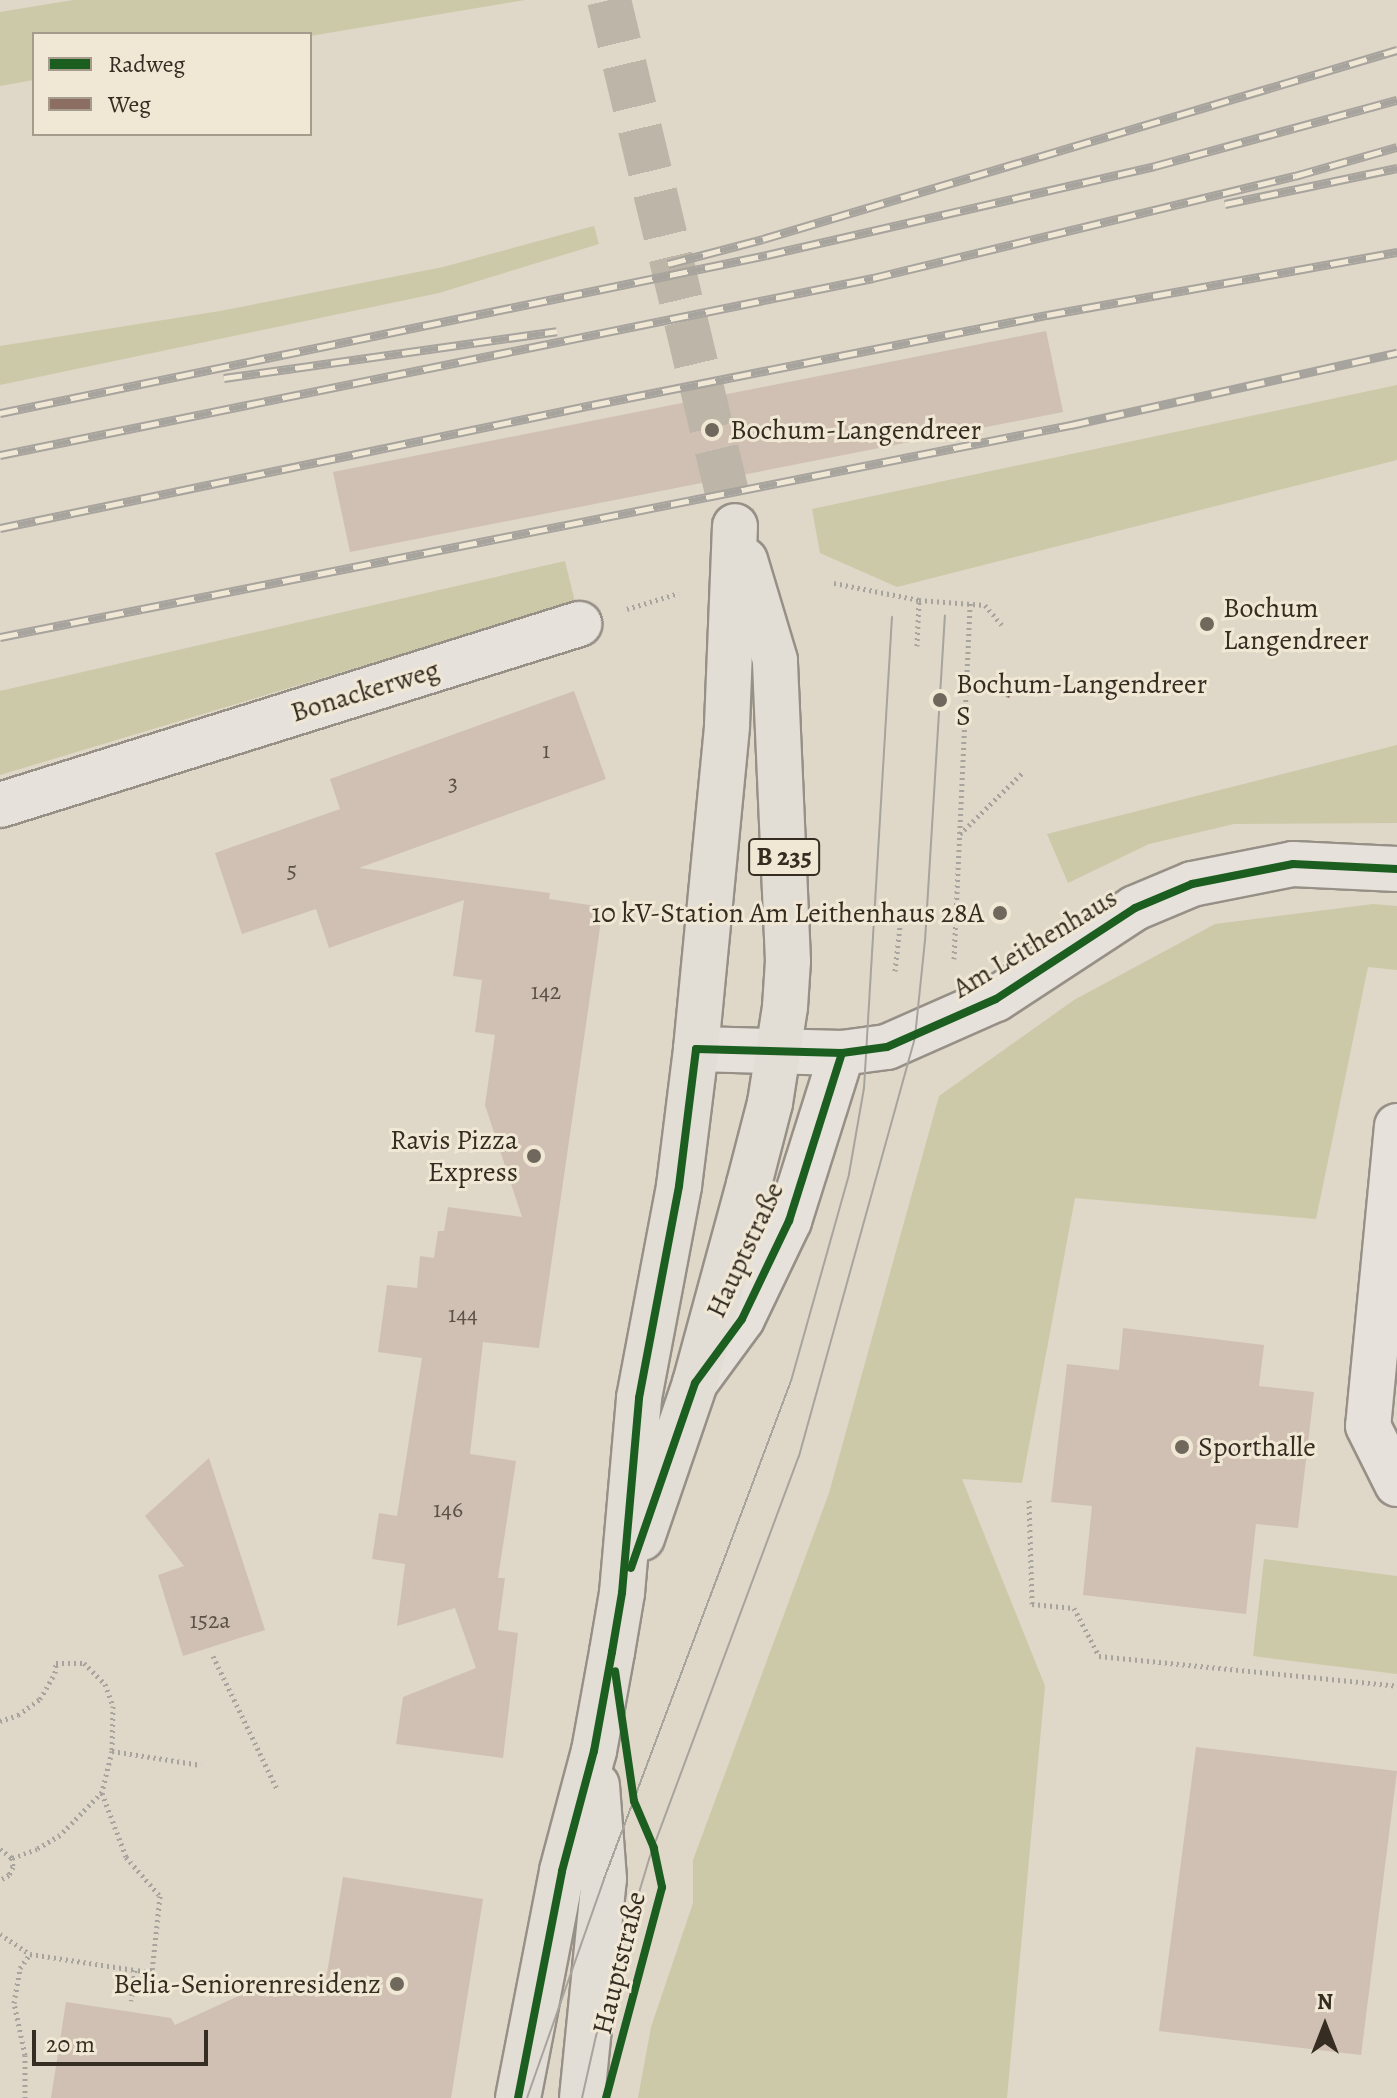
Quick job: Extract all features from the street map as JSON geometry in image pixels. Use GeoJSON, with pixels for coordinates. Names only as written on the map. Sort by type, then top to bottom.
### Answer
{"type":"FeatureCollection","features":[{"type":"Feature","properties":{"kind":"main road","name":"Hauptstraße"},"geometry":{"type":"LineString","coordinates":[[518,2098],[562,1871],[594,1751],[622,1593],[639,1398],[679,1186],[696,1049],[727,725],[735,526],[775,660],[788,961],[779,1053],[759,1144],[695,1383],[622,1593]]}},
{"type":"Feature","properties":{"kind":"main road","name":"Hauptstraße"},"geometry":{"type":"LineString","coordinates":[[582,2098],[604,1879],[594,1751]]}},
{"type":"Feature","properties":{"kind":"street","name":"Bonackerweg"},"geometry":{"type":"LineString","coordinates":[[0,805],[579,624]]}},
{"type":"Feature","properties":{"kind":"street","name":"Am Leithenhaus"},"geometry":{"type":"LineString","coordinates":[[696,1049],[842,1053],[887,1047],[996,999],[1135,908],[1192,884],[1293,864],[1397,869]]}},
{"type":"Feature","properties":{"kind":"street","name":"Hauptstraße"},"geometry":{"type":"LineString","coordinates":[[695,1383],[742,1319],[789,1221],[842,1053]]}},
{"type":"Feature","properties":{"kind":"street"},"geometry":{"type":"LineString","coordinates":[[1397,1126],[1368,1426],[1397,1484]]}},
{"type":"Feature","properties":{"kind":"path"},"geometry":{"type":"LineString","coordinates":[[834,583],[919,600],[985,605],[1002,625]]}},
{"type":"Feature","properties":{"kind":"path"},"geometry":{"type":"LineString","coordinates":[[579,624],[682,592],[732,598]]}},
{"type":"Feature","properties":{"kind":"path"},"geometry":{"type":"LineString","coordinates":[[917,646],[919,600]]}},
{"type":"Feature","properties":{"kind":"path"},"geometry":{"type":"LineString","coordinates":[[954,960],[970,602]]}},
{"type":"Feature","properties":{"kind":"path"},"geometry":{"type":"LineString","coordinates":[[959,835],[1022,773]]}},
{"type":"Feature","properties":{"kind":"path"},"geometry":{"type":"LineString","coordinates":[[895,971],[901,917]]}},
{"type":"Feature","properties":{"kind":"path"},"geometry":{"type":"LineString","coordinates":[[1029,1500],[1032,1604],[1074,1608],[1099,1656],[1397,1686]]}},
{"type":"Feature","properties":{"kind":"path"},"geometry":{"type":"LineString","coordinates":[[213,1656],[277,1789]]}},
{"type":"Feature","properties":{"kind":"path"},"geometry":{"type":"LineString","coordinates":[[0,1721],[18,1715],[40,1699],[55,1673],[56,1663],[84,1663],[105,1684],[113,1706],[112,1751],[102,1792],[60,1835],[37,1849],[12,1858]]}},
{"type":"Feature","properties":{"kind":"path"},"geometry":{"type":"LineString","coordinates":[[112,1751],[201,1765]]}},
{"type":"Feature","properties":{"kind":"path"},"geometry":{"type":"LineString","coordinates":[[0,1934],[30,1954],[152,1972],[160,1896],[126,1857],[102,1792]]}},
{"type":"Feature","properties":{"kind":"path"},"geometry":{"type":"LineString","coordinates":[[0,1849],[12,1858]]}},
{"type":"Feature","properties":{"kind":"path"},"geometry":{"type":"LineString","coordinates":[[0,1880],[9,1875],[12,1858]]}},
{"type":"Feature","properties":{"kind":"path"},"geometry":{"type":"LineString","coordinates":[[25,2098],[25,2055],[14,2003],[20,1968],[30,1954]]}},
{"type":"Feature","properties":{"kind":"path"},"geometry":{"type":"LineString","coordinates":[[131,2001],[135,1970]]}},
{"type":"Feature","properties":{"kind":"shaded area"},"geometry":{"type":"Polygon","coordinates":[[[73,0],[525,0],[312,36],[312,32],[32,32],[32,80],[0,86],[0,12],[73,0]]]}},
{"type":"Feature","properties":{"kind":"shaded area"},"geometry":{"type":"Polygon","coordinates":[[[594,226],[599,244],[439,293],[0,385],[0,346],[220,311],[443,267],[594,226]]]}},
{"type":"Feature","properties":{"kind":"shaded area"},"geometry":{"type":"Polygon","coordinates":[[[1397,385],[1397,460],[897,587],[820,553],[812,509],[1397,385]]]}},
{"type":"Feature","properties":{"kind":"shaded area"},"geometry":{"type":"Polygon","coordinates":[[[565,561],[575,602],[0,775],[0,691],[565,561]]]}},
{"type":"Feature","properties":{"kind":"shaded area"},"geometry":{"type":"Polygon","coordinates":[[[1397,745],[1397,823],[1234,824],[1149,844],[1068,883],[1047,834],[1397,745]]]}},
{"type":"Feature","properties":{"kind":"shaded area"},"geometry":{"type":"Polygon","coordinates":[[[1373,904],[1397,906],[1397,970],[1368,967],[1316,1219],[1075,1198],[1022,1483],[962,1479],[1045,1686],[1007,2098],[638,2098],[651,2027],[693,1903],[693,1860],[829,1493],[939,1096],[1074,1000],[1215,924],[1373,904]]]}},
{"type":"Feature","properties":{"kind":"shaded area"},"geometry":{"type":"Polygon","coordinates":[[[1264,1559],[1397,1576],[1397,1674],[1253,1656],[1264,1559]]]}},
{"type":"Feature","properties":{"kind":"building"},"geometry":{"type":"Polygon","coordinates":[[[1046,331],[1063,412],[350,552],[333,472],[1046,331]]]}},
{"type":"Feature","properties":{"kind":"building"},"geometry":{"type":"Polygon","coordinates":[[[574,691],[606,779],[359,868],[550,893],[549,899],[603,907],[539,1348],[483,1342],[470,1454],[516,1461],[498,1578],[505,1578],[498,1630],[518,1633],[503,1758],[396,1744],[403,1697],[476,1668],[455,1608],[397,1626],[405,1564],[372,1559],[379,1513],[397,1516],[422,1358],[378,1352],[387,1285],[417,1288],[420,1256],[434,1258],[438,1231],[444,1231],[448,1207],[522,1217],[485,1105],[495,1035],[475,1032],[482,980],[453,976],[464,900],[329,948],[316,909],[242,934],[215,853],[340,809],[330,779],[574,691]]]}},
{"type":"Feature","properties":{"kind":"building","name":"Sporthalle"},"geometry":{"type":"Polygon","coordinates":[[[1123,1328],[1264,1345],[1259,1386],[1314,1392],[1298,1528],[1256,1524],[1246,1614],[1083,1595],[1092,1506],[1051,1502],[1067,1364],[1119,1370],[1123,1328]]]}},
{"type":"Feature","properties":{"kind":"building"},"geometry":{"type":"Polygon","coordinates":[[[209,1458],[265,1630],[183,1656],[158,1575],[184,1566],[145,1516],[209,1458]]]}},
{"type":"Feature","properties":{"kind":"building"},"geometry":{"type":"Polygon","coordinates":[[[1196,1747],[1397,1771],[1361,2055],[1159,2031],[1196,1747]]]}},
{"type":"Feature","properties":{"kind":"building","name":"Belia-Seniorenresidenz"},"geometry":{"type":"Polygon","coordinates":[[[343,1877],[483,1899],[451,2098],[51,2098],[66,2002],[171,2018],[175,2025],[245,1993],[248,1978],[324,1991],[343,1877]]]}},
{"type":"Feature","properties":{"kind":"tunnel"},"geometry":{"type":"LineString","coordinates":[[609,0],[735,526]]}},
{"type":"Feature","properties":{"kind":"tram line"},"geometry":{"type":"LineString","coordinates":[[582,2098],[596,2036],[649,1859],[799,1456],[915,1037],[925,941],[945,616]]}},
{"type":"Feature","properties":{"kind":"tram line"},"geometry":{"type":"LineString","coordinates":[[527,2098],[604,1879],[791,1381],[849,1174],[864,1088],[892,617]]}},
{"type":"Feature","properties":{"kind":"railway"},"geometry":{"type":"LineString","coordinates":[[668,264],[763,239],[1397,50]]}},
{"type":"Feature","properties":{"kind":"railway"},"geometry":{"type":"LineString","coordinates":[[0,413],[767,255],[1155,166],[1397,100]]}},
{"type":"Feature","properties":{"kind":"railway"},"geometry":{"type":"LineString","coordinates":[[0,455],[873,278],[1295,176],[1397,147]]}},
{"type":"Feature","properties":{"kind":"railway"},"geometry":{"type":"LineString","coordinates":[[1225,204],[1397,168]]}},
{"type":"Feature","properties":{"kind":"railway"},"geometry":{"type":"LineString","coordinates":[[0,528],[592,405],[1047,315],[1397,252]]}},
{"type":"Feature","properties":{"kind":"railway"},"geometry":{"type":"LineString","coordinates":[[224,378],[557,331]]}},
{"type":"Feature","properties":{"kind":"railway"},"geometry":{"type":"LineString","coordinates":[[0,637],[1071,425],[1397,353]]}},
{"type":"Feature","properties":{"kind":"marked path"},"geometry":{"type":"LineString","coordinates":[[966,682],[1010,695]]}},
{"type":"Feature","properties":{"kind":"cycle path"},"geometry":{"type":"LineString","coordinates":[[518,2098],[562,1871],[594,1751],[612,1652],[622,1593],[639,1398],[679,1186],[696,1049],[842,1053],[887,1047],[996,999],[1135,908],[1192,884],[1293,864],[1397,869]]}},
{"type":"Feature","properties":{"kind":"cycle path"},"geometry":{"type":"LineString","coordinates":[[631,1568],[695,1383],[742,1319],[789,1221],[842,1053]]}},
{"type":"Feature","properties":{"kind":"cycle path"},"geometry":{"type":"LineString","coordinates":[[606,2098],[662,1887],[654,1848],[634,1801],[615,1671]]}},
{"type":"Feature","properties":{"kind":"place","name":"Bochum-Langendreer"},"geometry":{"type":"Point","coordinates":[712,430]}},
{"type":"Feature","properties":{"kind":"place","name":"Bochum Langendreer"},"geometry":{"type":"Point","coordinates":[1207,624]}},
{"type":"Feature","properties":{"kind":"place","name":"Bochum-Langendreer S"},"geometry":{"type":"Point","coordinates":[940,700]}},
{"type":"Feature","properties":{"kind":"place","name":"10 kV-Station Am Leithenhaus 28A"},"geometry":{"type":"Point","coordinates":[1000,913]}},
{"type":"Feature","properties":{"kind":"place","name":"Ravis Pizza Express"},"geometry":{"type":"Point","coordinates":[534,1156]}},
{"type":"Feature","properties":{"kind":"place","name":"Sporthalle"},"geometry":{"type":"Point","coordinates":[1182,1447]}},
{"type":"Feature","properties":{"kind":"place","name":"Belia-Seniorenresidenz"},"geometry":{"type":"Point","coordinates":[397,1984]}}]}
